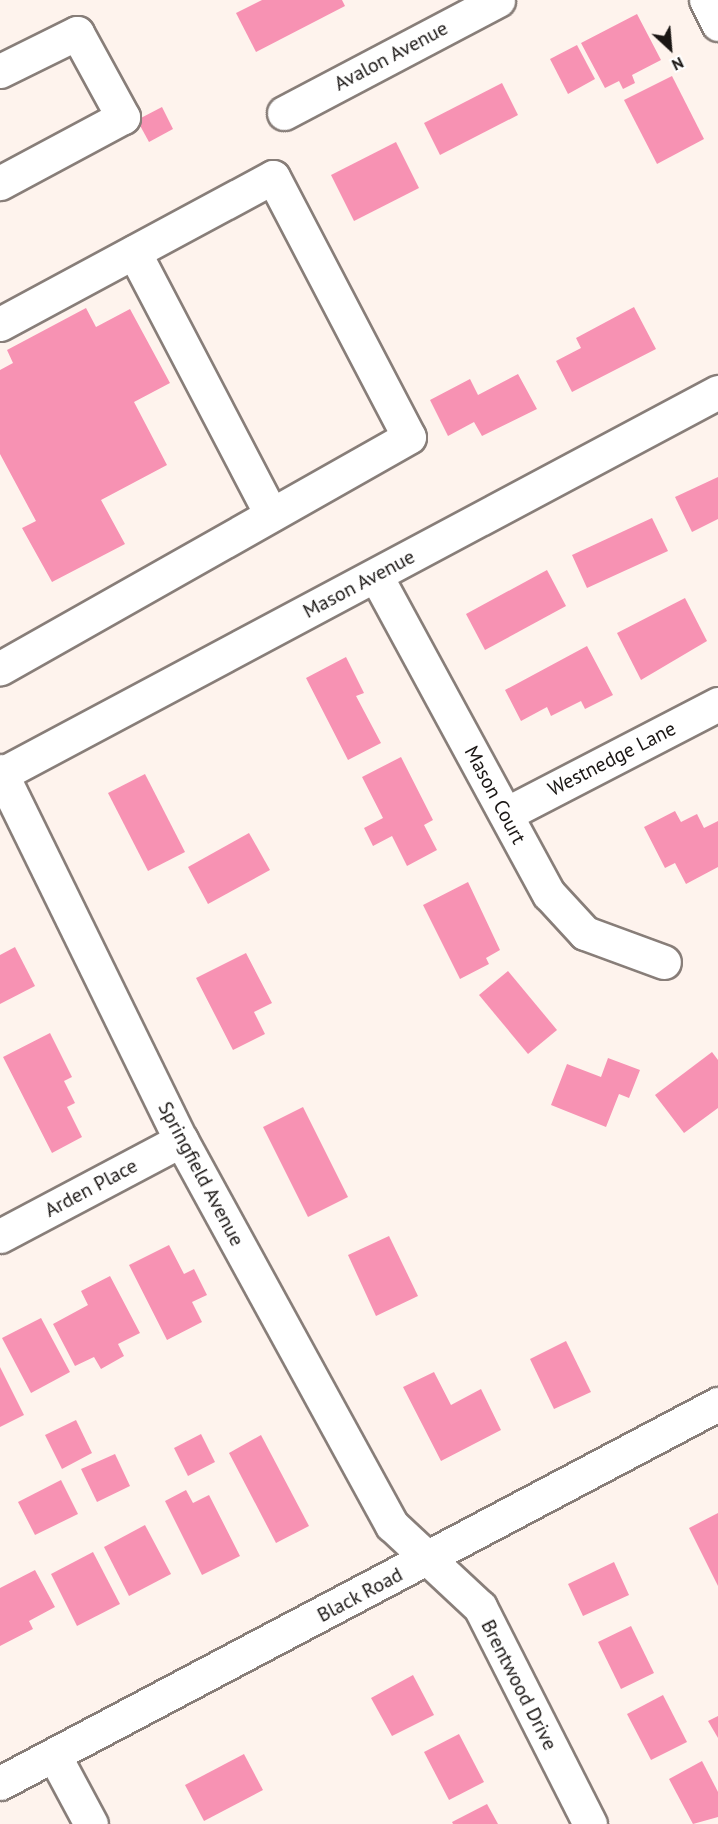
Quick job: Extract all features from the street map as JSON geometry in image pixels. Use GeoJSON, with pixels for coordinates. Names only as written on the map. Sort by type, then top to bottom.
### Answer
{"type":"FeatureCollection","features":[{"type":"Feature","properties":{"kind":"street","name":"Avalon Avenue"},"geometry":{"type":"LineString","coordinates":[[284,113],[498,0]]}},
{"type":"Feature","properties":{"kind":"street"},"geometry":{"type":"LineString","coordinates":[[706,0],[718,24]]}},
{"type":"Feature","properties":{"kind":"street"},"geometry":{"type":"LineString","coordinates":[[0,71],[77,33],[123,117],[0,183]]}},
{"type":"Feature","properties":{"kind":"street"},"geometry":{"type":"LineString","coordinates":[[0,324],[273,177],[409,437],[0,668]]}},
{"type":"Feature","properties":{"kind":"street"},"geometry":{"type":"LineString","coordinates":[[134,252],[271,514]]}},
{"type":"Feature","properties":{"kind":"street","name":"Mason Avenue"},"geometry":{"type":"LineString","coordinates":[[1,773],[376,576],[718,392]]}},
{"type":"Feature","properties":{"kind":"street","name":"Mason Court"},"geometry":{"type":"LineString","coordinates":[[376,576],[549,894],[585,933],[664,962]]}},
{"type":"Feature","properties":{"kind":"street","name":"Westnedge Lane"},"geometry":{"type":"LineString","coordinates":[[506,814],[718,704]]}},
{"type":"Feature","properties":{"kind":"street","name":"Springfield Avenue"},"geometry":{"type":"LineString","coordinates":[[1,773],[181,1140],[392,1525],[431,1558]]}},
{"type":"Feature","properties":{"kind":"street","name":"Arden Place"},"geometry":{"type":"LineString","coordinates":[[0,1236],[181,1140]]}},
{"type":"Feature","properties":{"kind":"street","name":"Black Road"},"geometry":{"type":"LineString","coordinates":[[0,1783],[431,1558],[718,1404]]}},
{"type":"Feature","properties":{"kind":"street","name":"Brentwood Drive"},"geometry":{"type":"LineString","coordinates":[[431,1558],[480,1606],[590,1824]]}},
{"type":"Feature","properties":{"kind":"street"},"geometry":{"type":"LineString","coordinates":[[54,1755],[91,1824]]}},
{"type":"Feature","properties":{"kind":"building"},"geometry":{"type":"Polygon","coordinates":[[[262,0],[342,0],[345,6],[256,52],[236,13],[262,0]]]}},
{"type":"Feature","properties":{"kind":"building"},"geometry":{"type":"Polygon","coordinates":[[[637,14],[661,60],[632,75],[635,83],[623,89],[619,81],[605,88],[581,43],[637,14]]]}},
{"type":"Feature","properties":{"kind":"building"},"geometry":{"type":"Polygon","coordinates":[[[577,45],[595,79],[568,94],[550,59],[577,45]]]}},
{"type":"Feature","properties":{"kind":"building"},"geometry":{"type":"Polygon","coordinates":[[[672,76],[704,139],[657,164],[624,100],[672,76]]]}},
{"type":"Feature","properties":{"kind":"building"},"geometry":{"type":"Polygon","coordinates":[[[502,83],[518,115],[440,155],[424,123],[502,83]]]}},
{"type":"Feature","properties":{"kind":"building"},"geometry":{"type":"Polygon","coordinates":[[[162,107],[173,129],[149,142],[137,120],[162,107]]]}},
{"type":"Feature","properties":{"kind":"building"},"geometry":{"type":"Polygon","coordinates":[[[396,142],[419,188],[354,221],[331,175],[396,142]]]}},
{"type":"Feature","properties":{"kind":"building"},"geometry":{"type":"Polygon","coordinates":[[[634,307],[656,349],[572,392],[556,361],[581,348],[576,338],[634,307]]]}},
{"type":"Feature","properties":{"kind":"building"},"geometry":{"type":"Polygon","coordinates":[[[86,308],[96,327],[130,309],[170,383],[134,402],[167,465],[101,500],[125,544],[52,582],[22,528],[36,521],[0,454],[0,370],[13,363],[7,350],[86,308]]]}},
{"type":"Feature","properties":{"kind":"building"},"geometry":{"type":"Polygon","coordinates":[[[518,374],[537,409],[482,436],[474,422],[448,436],[430,400],[470,379],[478,395],[518,374]]]}},
{"type":"Feature","properties":{"kind":"building"},"geometry":{"type":"Polygon","coordinates":[[[718,477],[718,519],[692,532],[675,497],[718,477]]]}},
{"type":"Feature","properties":{"kind":"building"},"geometry":{"type":"Polygon","coordinates":[[[652,518],[668,551],[587,588],[572,555],[652,518]]]}},
{"type":"Feature","properties":{"kind":"building"},"geometry":{"type":"Polygon","coordinates":[[[547,570],[566,606],[485,650],[466,614],[547,570]]]}},
{"type":"Feature","properties":{"kind":"building"},"geometry":{"type":"Polygon","coordinates":[[[685,598],[707,641],[641,680],[617,633],[685,598]]]}},
{"type":"Feature","properties":{"kind":"building"},"geometry":{"type":"Polygon","coordinates":[[[587,646],[613,695],[585,709],[581,701],[551,716],[547,707],[521,721],[505,690],[587,646]]]}},
{"type":"Feature","properties":{"kind":"building"},"geometry":{"type":"Polygon","coordinates":[[[346,657],[364,693],[356,696],[381,743],[348,760],[306,678],[346,657]]]}},
{"type":"Feature","properties":{"kind":"building"},"geometry":{"type":"Polygon","coordinates":[[[401,757],[433,820],[424,825],[437,850],[407,866],[392,836],[373,846],[364,828],[383,818],[362,777],[401,757]]]}},
{"type":"Feature","properties":{"kind":"building"},"geometry":{"type":"Polygon","coordinates":[[[145,774],[185,852],[148,871],[108,793],[145,774]]]}},
{"type":"Feature","properties":{"kind":"building"},"geometry":{"type":"Polygon","coordinates":[[[675,811],[681,822],[697,814],[704,828],[718,821],[718,867],[686,884],[675,863],[665,868],[644,827],[675,811]]]}},
{"type":"Feature","properties":{"kind":"building"},"geometry":{"type":"Polygon","coordinates":[[[249,833],[270,870],[208,904],[188,867],[249,833]]]}},
{"type":"Feature","properties":{"kind":"building"},"geometry":{"type":"Polygon","coordinates":[[[468,882],[500,950],[486,958],[489,964],[460,979],[423,905],[468,882]]]}},
{"type":"Feature","properties":{"kind":"building"},"geometry":{"type":"Polygon","coordinates":[[[15,947],[35,986],[0,1004],[0,955],[15,947]]]}},
{"type":"Feature","properties":{"kind":"building"},"geometry":{"type":"Polygon","coordinates":[[[246,953],[272,1003],[254,1012],[265,1034],[233,1050],[196,978],[246,953]]]}},
{"type":"Feature","properties":{"kind":"building"},"geometry":{"type":"Polygon","coordinates":[[[508,971],[557,1030],[528,1054],[479,995],[508,971]]]}},
{"type":"Feature","properties":{"kind":"building"},"geometry":{"type":"Polygon","coordinates":[[[50,1033],[72,1077],[64,1081],[75,1103],[67,1107],[82,1137],[52,1153],[3,1057],[50,1033]]]}},
{"type":"Feature","properties":{"kind":"building"},"geometry":{"type":"Polygon","coordinates":[[[712,1052],[718,1060],[718,1108],[684,1133],[655,1095],[712,1052]]]}},
{"type":"Feature","properties":{"kind":"building"},"geometry":{"type":"Polygon","coordinates":[[[608,1058],[640,1070],[629,1098],[619,1094],[606,1127],[551,1105],[567,1064],[601,1077],[608,1058]]]}},
{"type":"Feature","properties":{"kind":"building"},"geometry":{"type":"Polygon","coordinates":[[[303,1107],[348,1197],[308,1217],[263,1127],[303,1107]]]}},
{"type":"Feature","properties":{"kind":"building"},"geometry":{"type":"Polygon","coordinates":[[[389,1236],[418,1296],[376,1316],[348,1255],[389,1236]]]}},
{"type":"Feature","properties":{"kind":"building"},"geometry":{"type":"Polygon","coordinates":[[[169,1245],[184,1274],[194,1269],[207,1295],[192,1302],[202,1322],[167,1340],[129,1265],[169,1245]]]}},
{"type":"Feature","properties":{"kind":"building"},"geometry":{"type":"Polygon","coordinates":[[[110,1276],[140,1333],[118,1344],[124,1356],[101,1369],[94,1357],[75,1366],[53,1324],[88,1305],[81,1291],[110,1276]]]}},
{"type":"Feature","properties":{"kind":"building"},"geometry":{"type":"Polygon","coordinates":[[[41,1318],[70,1372],[31,1393],[2,1338],[41,1318]]]}},
{"type":"Feature","properties":{"kind":"building"},"geometry":{"type":"Polygon","coordinates":[[[566,1341],[591,1392],[554,1409],[530,1359],[566,1341]]]}},
{"type":"Feature","properties":{"kind":"building"},"geometry":{"type":"Polygon","coordinates":[[[0,1367],[24,1415],[0,1427],[0,1367]]]}},
{"type":"Feature","properties":{"kind":"building"},"geometry":{"type":"Polygon","coordinates":[[[434,1372],[451,1405],[481,1389],[501,1430],[441,1461],[403,1387],[434,1372]]]}},
{"type":"Feature","properties":{"kind":"building"},"geometry":{"type":"Polygon","coordinates":[[[76,1420],[92,1453],[62,1469],[45,1435],[76,1420]]]}},
{"type":"Feature","properties":{"kind":"building"},"geometry":{"type":"Polygon","coordinates":[[[201,1434],[215,1462],[188,1476],[174,1448],[201,1434]]]}},
{"type":"Feature","properties":{"kind":"building"},"geometry":{"type":"Polygon","coordinates":[[[261,1435],[309,1526],[276,1543],[229,1453],[261,1435]]]}},
{"type":"Feature","properties":{"kind":"building"},"geometry":{"type":"Polygon","coordinates":[[[115,1454],[130,1486],[97,1502],[81,1469],[115,1454]]]}},
{"type":"Feature","properties":{"kind":"building"},"geometry":{"type":"Polygon","coordinates":[[[61,1480],[78,1514],[35,1535],[18,1502],[61,1480]]]}},
{"type":"Feature","properties":{"kind":"building"},"geometry":{"type":"Polygon","coordinates":[[[186,1490],[193,1503],[209,1495],[240,1556],[202,1575],[165,1501],[186,1490]]]}},
{"type":"Feature","properties":{"kind":"building"},"geometry":{"type":"Polygon","coordinates":[[[718,1513],[718,1586],[689,1528],[718,1513]]]}},
{"type":"Feature","properties":{"kind":"building"},"geometry":{"type":"Polygon","coordinates":[[[145,1525],[171,1574],[129,1596],[104,1547],[145,1525]]]}},
{"type":"Feature","properties":{"kind":"building"},"geometry":{"type":"Polygon","coordinates":[[[93,1552],[120,1604],[77,1626],[51,1574],[93,1552]]]}},
{"type":"Feature","properties":{"kind":"building"},"geometry":{"type":"Polygon","coordinates":[[[614,1562],[629,1595],[583,1616],[568,1584],[614,1562]]]}},
{"type":"Feature","properties":{"kind":"building"},"geometry":{"type":"Polygon","coordinates":[[[35,1570],[55,1607],[29,1621],[33,1629],[0,1646],[0,1588],[35,1570]]]}},
{"type":"Feature","properties":{"kind":"building"},"geometry":{"type":"Polygon","coordinates":[[[631,1626],[654,1673],[621,1689],[598,1642],[631,1626]]]}},
{"type":"Feature","properties":{"kind":"building"},"geometry":{"type":"Polygon","coordinates":[[[413,1675],[434,1715],[392,1736],[371,1698],[413,1675]]]}},
{"type":"Feature","properties":{"kind":"building"},"geometry":{"type":"Polygon","coordinates":[[[663,1695],[687,1742],[651,1760],[627,1714],[663,1695]]]}},
{"type":"Feature","properties":{"kind":"building"},"geometry":{"type":"Polygon","coordinates":[[[718,1716],[718,1738],[708,1721],[718,1716]]]}},
{"type":"Feature","properties":{"kind":"building"},"geometry":{"type":"Polygon","coordinates":[[[459,1734],[484,1782],[449,1800],[424,1752],[459,1734]]]}},
{"type":"Feature","properties":{"kind":"building"},"geometry":{"type":"Polygon","coordinates":[[[244,1754],[263,1790],[204,1821],[185,1785],[244,1754]]]}},
{"type":"Feature","properties":{"kind":"building"},"geometry":{"type":"Polygon","coordinates":[[[702,1761],[718,1792],[718,1817],[693,1824],[669,1779],[702,1761]]]}},
{"type":"Feature","properties":{"kind":"building"},"geometry":{"type":"Polygon","coordinates":[[[487,1804],[498,1824],[453,1824],[452,1822],[487,1804]]]}}]}
